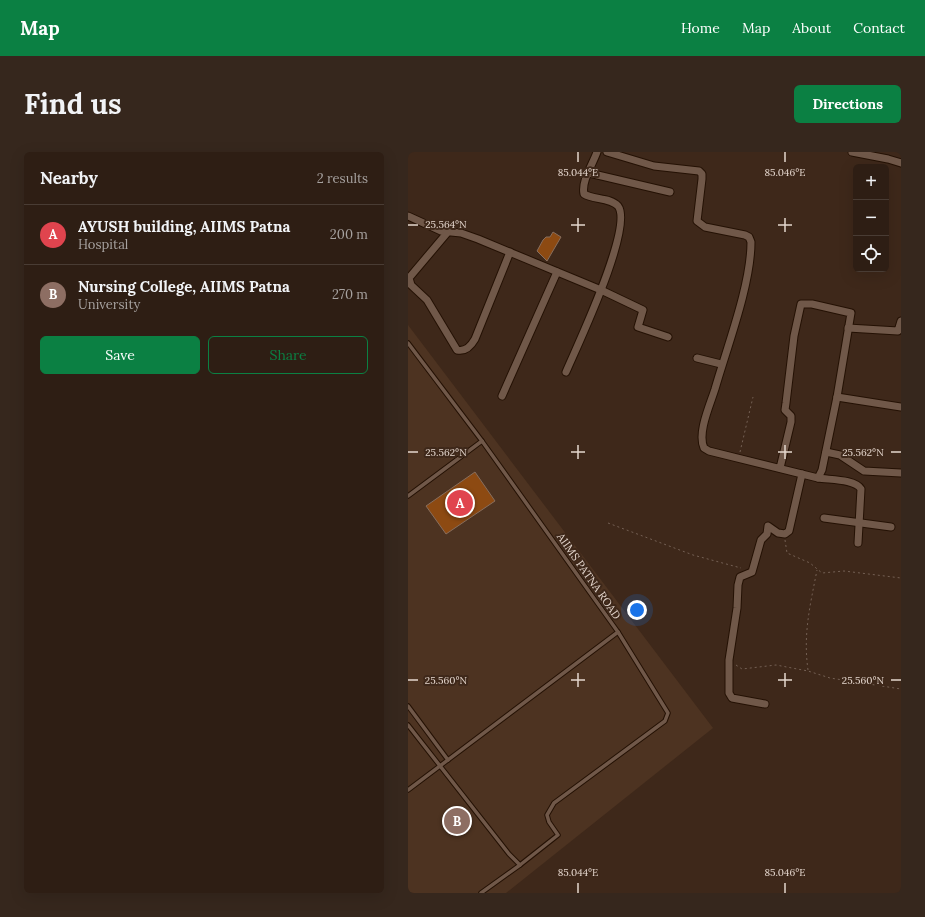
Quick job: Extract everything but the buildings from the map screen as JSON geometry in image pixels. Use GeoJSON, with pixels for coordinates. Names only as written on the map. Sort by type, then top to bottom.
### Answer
{"type":"FeatureCollection","features":[{"type":"Feature","properties":{"kind":"street"},"geometry":{"type":"LineString","coordinates":[[566,372],[601,290],[620,235],[620,213],[618,206],[613,202],[584,194],[583,189],[596,152]]}},
{"type":"Feature","properties":{"kind":"street"},"geometry":{"type":"LineString","coordinates":[[607,152],[654,166],[698,171],[702,174],[702,179],[697,221],[705,227],[749,236],[751,250],[743,286],[706,416],[702,444],[704,448],[709,451],[818,478],[859,485],[862,494],[858,543]]}},
{"type":"Feature","properties":{"kind":"street"},"geometry":{"type":"LineString","coordinates":[[852,152],[879,154],[901,163]]}},
{"type":"Feature","properties":{"kind":"street"},"geometry":{"type":"LineString","coordinates":[[589,173],[670,192]]}},
{"type":"Feature","properties":{"kind":"street"},"geometry":{"type":"LineString","coordinates":[[408,216],[447,233],[469,235],[601,290],[642,310],[638,327],[668,337]]}},
{"type":"Feature","properties":{"kind":"street"},"geometry":{"type":"LineString","coordinates":[[447,233],[408,278],[411,285],[427,300],[458,350],[466,350],[475,339],[510,252]]}},
{"type":"Feature","properties":{"kind":"street"},"geometry":{"type":"LineString","coordinates":[[502,396],[557,272]]}},
{"type":"Feature","properties":{"kind":"street"},"geometry":{"type":"LineString","coordinates":[[780,468],[791,422],[791,416],[785,410],[794,336],[801,304],[812,304],[851,313],[837,397],[822,470],[818,478]]}},
{"type":"Feature","properties":{"kind":"street"},"geometry":{"type":"LineString","coordinates":[[848,328],[898,331],[901,321]]}},
{"type":"Feature","properties":{"kind":"street"},"geometry":{"type":"LineString","coordinates":[[697,358],[721,364]]}},
{"type":"Feature","properties":{"kind":"street"},"geometry":{"type":"LineString","coordinates":[[837,397],[901,407]]}},
{"type":"Feature","properties":{"kind":"street"},"geometry":{"type":"LineString","coordinates":[[826,452],[840,455],[864,471],[901,473]]}},
{"type":"Feature","properties":{"kind":"street"},"geometry":{"type":"LineString","coordinates":[[766,704],[732,698],[729,693],[729,660],[738,608],[738,585],[740,577],[752,572],[761,540],[768,534],[768,526],[778,533],[785,534],[791,525],[802,474]]}},
{"type":"Feature","properties":{"kind":"street"},"geometry":{"type":"LineString","coordinates":[[824,518],[891,527]]}},
{"type":"Feature","properties":{"kind":"lane","name":"AIIMS PATNA ROAD"},"geometry":{"type":"LineString","coordinates":[[408,343],[482,441],[618,632],[408,790]]}},
{"type":"Feature","properties":{"kind":"lane"},"geometry":{"type":"LineString","coordinates":[[408,496],[482,441]]}},
{"type":"Feature","properties":{"kind":"lane"},"geometry":{"type":"LineString","coordinates":[[481,893],[558,835],[549,822],[547,815],[554,803],[667,718],[668,713],[618,632]]}},
{"type":"Feature","properties":{"kind":"lane"},"geometry":{"type":"LineString","coordinates":[[408,706],[448,760]]}},
{"type":"Feature","properties":{"kind":"lane"},"geometry":{"type":"LineString","coordinates":[[408,725],[509,854],[520,865]]}},
{"type":"Feature","properties":{"kind":"path"},"geometry":{"type":"LineString","coordinates":[[739,458],[753,397]]}},
{"type":"Feature","properties":{"kind":"path"},"geometry":{"type":"LineString","coordinates":[[608,524],[694,555],[726,563],[752,572]]}},
{"type":"Feature","properties":{"kind":"path"},"geometry":{"type":"LineString","coordinates":[[785,534],[785,546],[787,553],[810,563],[817,570],[829,574],[844,571],[901,578]]}},
{"type":"Feature","properties":{"kind":"path"},"geometry":{"type":"LineString","coordinates":[[808,671],[806,638],[809,606],[817,570]]}},
{"type":"Feature","properties":{"kind":"path"},"geometry":{"type":"LineString","coordinates":[[729,660],[742,669],[776,665],[808,671],[830,678],[901,688]]}},
{"type":"Feature","properties":{"kind":"shaded area"},"geometry":{"type":"Polygon","coordinates":[[[408,325],[713,728],[506,893],[408,893],[408,325]]]}},
{"type":"Feature","properties":{"kind":"place","name":"AYUSH building, AIIMS Patna"},"geometry":{"type":"Point","coordinates":[460,503]}},
{"type":"Feature","properties":{"kind":"place","name":"Nursing College, AIIMS Patna"},"geometry":{"type":"Point","coordinates":[457,821]}}]}
